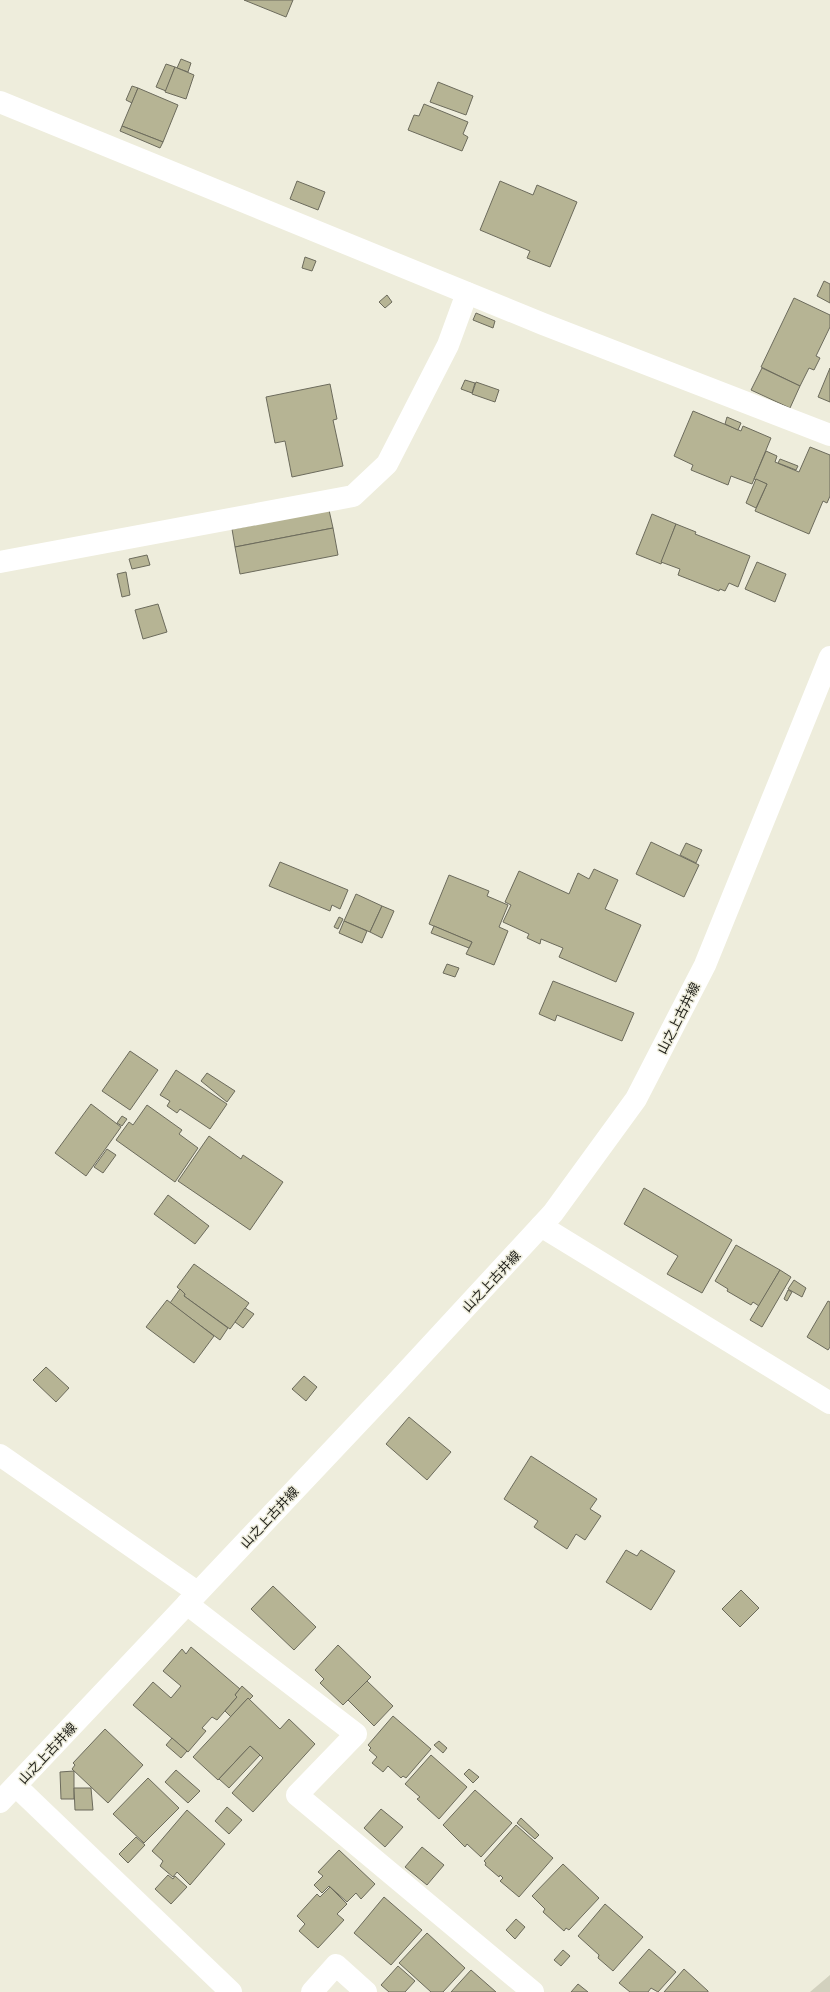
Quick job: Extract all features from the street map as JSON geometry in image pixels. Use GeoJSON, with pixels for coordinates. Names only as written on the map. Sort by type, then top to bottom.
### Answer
{"type":"FeatureCollection","features":[{"type":"Feature","properties":{"kind":"street"},"geometry":{"type":"LineString","coordinates":[[0,102],[467,294],[830,435]]}},
{"type":"Feature","properties":{"kind":"street"},"geometry":{"type":"LineString","coordinates":[[0,562],[353,496],[387,464],[448,345],[467,294]]}},
{"type":"Feature","properties":{"kind":"street","name":"山之上古井線"},"geometry":{"type":"LineString","coordinates":[[0,1802],[394,1385],[553,1213],[636,1099],[701,972],[830,657]]}},
{"type":"Feature","properties":{"kind":"street"},"geometry":{"type":"LineString","coordinates":[[541,1226],[830,1403]]}},
{"type":"Feature","properties":{"kind":"street"},"geometry":{"type":"LineString","coordinates":[[0,1455],[192,1598],[356,1734],[297,1795],[533,1992]]}},
{"type":"Feature","properties":{"kind":"street"},"geometry":{"type":"LineString","coordinates":[[16,1786],[231,1992]]}},
{"type":"Feature","properties":{"kind":"street"},"geometry":{"type":"LineString","coordinates":[[312,1992],[336,1965],[366,1992]]}},
{"type":"Feature","properties":{"kind":"green space"},"geometry":{"type":"Polygon","coordinates":[[[830,1975],[830,1992],[810,1992],[830,1975]]]}},
{"type":"Feature","properties":{"kind":"building"},"geometry":{"type":"Polygon","coordinates":[[[244,0],[293,0],[286,17],[244,0]]]}},
{"type":"Feature","properties":{"kind":"building"},"geometry":{"type":"Polygon","coordinates":[[[181,59],[191,63],[188,72],[177,68],[181,59]]]}},
{"type":"Feature","properties":{"kind":"building"},"geometry":{"type":"Polygon","coordinates":[[[166,64],[175,67],[166,91],[156,87],[166,64]]]}},
{"type":"Feature","properties":{"kind":"building"},"geometry":{"type":"Polygon","coordinates":[[[175,67],[194,75],[186,99],[165,92],[175,67]]]}},
{"type":"Feature","properties":{"kind":"building"},"geometry":{"type":"Polygon","coordinates":[[[438,82],[473,96],[466,115],[430,102],[438,82]]]}},
{"type":"Feature","properties":{"kind":"building"},"geometry":{"type":"Polygon","coordinates":[[[132,86],[138,88],[132,103],[126,100],[132,86]]]}},
{"type":"Feature","properties":{"kind":"building"},"geometry":{"type":"Polygon","coordinates":[[[138,88],[178,105],[163,142],[122,126],[138,88]]]}},
{"type":"Feature","properties":{"kind":"building"},"geometry":{"type":"Polygon","coordinates":[[[424,104],[468,122],[463,134],[468,137],[462,151],[408,130],[414,115],[419,116],[424,104]]]}},
{"type":"Feature","properties":{"kind":"building"},"geometry":{"type":"Polygon","coordinates":[[[122,126],[163,142],[160,148],[120,131],[122,126]]]}},
{"type":"Feature","properties":{"kind":"building"},"geometry":{"type":"Polygon","coordinates":[[[297,181],[325,192],[318,210],[290,199],[297,181]]]}},
{"type":"Feature","properties":{"kind":"building"},"geometry":{"type":"Polygon","coordinates":[[[500,181],[533,195],[537,185],[577,202],[550,267],[527,258],[530,251],[480,230],[500,181]]]}},
{"type":"Feature","properties":{"kind":"building"},"geometry":{"type":"Polygon","coordinates":[[[305,257],[316,261],[312,271],[302,268],[305,257]]]}},
{"type":"Feature","properties":{"kind":"building"},"geometry":{"type":"Polygon","coordinates":[[[824,281],[830,284],[830,303],[817,296],[824,281]]]}},
{"type":"Feature","properties":{"kind":"building"},"geometry":{"type":"Polygon","coordinates":[[[387,295],[392,302],[385,308],[379,302],[387,295]]]}},
{"type":"Feature","properties":{"kind":"building"},"geometry":{"type":"Polygon","coordinates":[[[794,298],[830,315],[830,327],[816,356],[820,358],[814,370],[809,368],[800,386],[761,367],[794,298]]]}},
{"type":"Feature","properties":{"kind":"building"},"geometry":{"type":"Polygon","coordinates":[[[476,313],[495,321],[493,328],[473,320],[476,313]]]}},
{"type":"Feature","properties":{"kind":"building"},"geometry":{"type":"Polygon","coordinates":[[[762,368],[800,386],[790,408],[751,390],[762,368]]]}},
{"type":"Feature","properties":{"kind":"building"},"geometry":{"type":"Polygon","coordinates":[[[830,368],[830,402],[818,397],[830,368]]]}},
{"type":"Feature","properties":{"kind":"building"},"geometry":{"type":"Polygon","coordinates":[[[465,380],[475,383],[472,393],[461,389],[465,380]]]}},
{"type":"Feature","properties":{"kind":"building"},"geometry":{"type":"Polygon","coordinates":[[[476,382],[499,390],[495,402],[472,394],[476,382]]]}},
{"type":"Feature","properties":{"kind":"building"},"geometry":{"type":"Polygon","coordinates":[[[330,384],[337,419],[333,420],[343,466],[292,477],[285,441],[275,443],[266,397],[330,384]]]}},
{"type":"Feature","properties":{"kind":"building"},"geometry":{"type":"Polygon","coordinates":[[[693,411],[741,431],[743,426],[771,438],[752,484],[731,476],[728,485],[691,470],[693,465],[674,456],[693,411]]]}},
{"type":"Feature","properties":{"kind":"building"},"geometry":{"type":"Polygon","coordinates":[[[727,417],[741,423],[738,430],[725,424],[727,417]]]}},
{"type":"Feature","properties":{"kind":"building"},"geometry":{"type":"Polygon","coordinates":[[[810,447],[830,455],[830,496],[827,503],[823,501],[809,534],[755,511],[767,484],[754,479],[766,451],[777,456],[775,462],[799,472],[810,447]]]}},
{"type":"Feature","properties":{"kind":"building"},"geometry":{"type":"Polygon","coordinates":[[[780,459],[798,466],[796,470],[778,463],[780,459]]]}},
{"type":"Feature","properties":{"kind":"building"},"geometry":{"type":"Polygon","coordinates":[[[756,479],[767,484],[756,508],[746,503],[756,479]]]}},
{"type":"Feature","properties":{"kind":"building"},"geometry":{"type":"Polygon","coordinates":[[[329,510],[333,528],[235,547],[232,529],[329,510]]]}},
{"type":"Feature","properties":{"kind":"building"},"geometry":{"type":"Polygon","coordinates":[[[652,514],[676,524],[661,564],[636,554],[652,514]]]}},
{"type":"Feature","properties":{"kind":"building"},"geometry":{"type":"Polygon","coordinates":[[[676,524],[696,532],[695,534],[750,556],[738,587],[729,583],[725,591],[720,589],[719,591],[678,575],[680,569],[661,562],[676,524]]]}},
{"type":"Feature","properties":{"kind":"building"},"geometry":{"type":"Polygon","coordinates":[[[333,528],[338,555],[240,574],[235,547],[333,528]]]}},
{"type":"Feature","properties":{"kind":"building"},"geometry":{"type":"Polygon","coordinates":[[[147,555],[150,565],[132,569],[129,559],[147,555]]]}},
{"type":"Feature","properties":{"kind":"building"},"geometry":{"type":"Polygon","coordinates":[[[757,562],[786,574],[775,602],[745,589],[757,562]]]}},
{"type":"Feature","properties":{"kind":"building"},"geometry":{"type":"Polygon","coordinates":[[[126,572],[130,595],[122,597],[117,574],[126,572]]]}},
{"type":"Feature","properties":{"kind":"building"},"geometry":{"type":"Polygon","coordinates":[[[158,604],[167,632],[143,639],[135,610],[158,604]]]}},
{"type":"Feature","properties":{"kind":"building"},"geometry":{"type":"Polygon","coordinates":[[[651,842],[699,865],[684,897],[636,874],[651,842]]]}},
{"type":"Feature","properties":{"kind":"building"},"geometry":{"type":"Polygon","coordinates":[[[686,843],[702,850],[696,863],[680,855],[686,843]]]}},
{"type":"Feature","properties":{"kind":"building"},"geometry":{"type":"Polygon","coordinates":[[[280,862],[348,890],[340,909],[332,905],[330,911],[269,886],[280,862]]]}},
{"type":"Feature","properties":{"kind":"building"},"geometry":{"type":"Polygon","coordinates":[[[594,869],[618,880],[605,909],[641,925],[616,982],[559,957],[563,948],[541,939],[540,944],[527,938],[529,934],[503,922],[511,905],[505,902],[519,871],[569,894],[578,873],[589,879],[594,869]]]}},
{"type":"Feature","properties":{"kind":"building"},"geometry":{"type":"Polygon","coordinates":[[[449,875],[489,891],[487,896],[508,905],[499,927],[508,931],[494,965],[466,954],[472,942],[429,924],[449,875]]]}},
{"type":"Feature","properties":{"kind":"building"},"geometry":{"type":"Polygon","coordinates":[[[356,894],[382,906],[370,932],[344,921],[356,894]]]}},
{"type":"Feature","properties":{"kind":"building"},"geometry":{"type":"Polygon","coordinates":[[[382,906],[394,911],[382,938],[370,932],[382,906]]]}},
{"type":"Feature","properties":{"kind":"building"},"geometry":{"type":"Polygon","coordinates":[[[339,917],[343,919],[338,929],[334,927],[339,917]]]}},
{"type":"Feature","properties":{"kind":"building"},"geometry":{"type":"Polygon","coordinates":[[[344,921],[367,931],[362,943],[339,933],[344,921]]]}},
{"type":"Feature","properties":{"kind":"building"},"geometry":{"type":"Polygon","coordinates":[[[434,926],[472,942],[469,948],[431,933],[434,926]]]}},
{"type":"Feature","properties":{"kind":"building"},"geometry":{"type":"Polygon","coordinates":[[[447,964],[459,968],[455,977],[443,973],[447,964]]]}},
{"type":"Feature","properties":{"kind":"building"},"geometry":{"type":"Polygon","coordinates":[[[553,981],[634,1013],[622,1041],[557,1015],[555,1021],[539,1014],[553,981]]]}},
{"type":"Feature","properties":{"kind":"building"},"geometry":{"type":"Polygon","coordinates":[[[130,1051],[158,1070],[130,1110],[102,1091],[130,1051]]]}},
{"type":"Feature","properties":{"kind":"building"},"geometry":{"type":"Polygon","coordinates":[[[176,1070],[227,1104],[210,1129],[180,1109],[177,1113],[167,1106],[170,1101],[160,1095],[176,1070]]]}},
{"type":"Feature","properties":{"kind":"building"},"geometry":{"type":"Polygon","coordinates":[[[207,1073],[235,1091],[227,1102],[201,1081],[207,1073]]]}},
{"type":"Feature","properties":{"kind":"building"},"geometry":{"type":"Polygon","coordinates":[[[91,1104],[121,1127],[86,1176],[55,1153],[91,1104]]]}},
{"type":"Feature","properties":{"kind":"building"},"geometry":{"type":"Polygon","coordinates":[[[147,1105],[182,1130],[179,1134],[198,1148],[175,1182],[116,1140],[129,1122],[133,1125],[147,1105]]]}},
{"type":"Feature","properties":{"kind":"building"},"geometry":{"type":"Polygon","coordinates":[[[122,1116],[127,1119],[122,1126],[117,1123],[122,1116]]]}},
{"type":"Feature","properties":{"kind":"building"},"geometry":{"type":"Polygon","coordinates":[[[209,1136],[241,1159],[243,1155],[283,1182],[250,1230],[178,1181],[209,1136]]]}},
{"type":"Feature","properties":{"kind":"building"},"geometry":{"type":"Polygon","coordinates":[[[107,1149],[116,1155],[103,1173],[94,1167],[107,1149]]]}},
{"type":"Feature","properties":{"kind":"building"},"geometry":{"type":"Polygon","coordinates":[[[644,1188],[732,1240],[702,1293],[667,1274],[678,1256],[624,1224],[644,1188]]]}},
{"type":"Feature","properties":{"kind":"building"},"geometry":{"type":"Polygon","coordinates":[[[168,1195],[209,1226],[195,1244],[154,1214],[168,1195]]]}},
{"type":"Feature","properties":{"kind":"building"},"geometry":{"type":"Polygon","coordinates":[[[736,1245],[780,1270],[759,1306],[753,1302],[751,1305],[727,1291],[728,1289],[715,1281],[736,1245]]]}},
{"type":"Feature","properties":{"kind":"building"},"geometry":{"type":"Polygon","coordinates":[[[194,1264],[249,1303],[230,1329],[184,1296],[185,1294],[177,1287],[194,1264]]]}},
{"type":"Feature","properties":{"kind":"building"},"geometry":{"type":"Polygon","coordinates":[[[780,1270],[791,1277],[762,1327],[750,1320],[780,1270]]]}},
{"type":"Feature","properties":{"kind":"building"},"geometry":{"type":"Polygon","coordinates":[[[794,1280],[806,1288],[802,1297],[788,1289],[794,1280]]]}},
{"type":"Feature","properties":{"kind":"building"},"geometry":{"type":"Polygon","coordinates":[[[180,1289],[185,1294],[184,1296],[228,1328],[220,1340],[170,1303],[180,1289]]]}},
{"type":"Feature","properties":{"kind":"building"},"geometry":{"type":"Polygon","coordinates":[[[788,1290],[792,1292],[787,1301],[784,1299],[788,1290]]]}},
{"type":"Feature","properties":{"kind":"building"},"geometry":{"type":"Polygon","coordinates":[[[167,1300],[214,1336],[194,1363],[146,1327],[167,1300]]]}},
{"type":"Feature","properties":{"kind":"building"},"geometry":{"type":"Polygon","coordinates":[[[828,1301],[830,1302],[830,1347],[828,1350],[807,1337],[828,1301]]]}},
{"type":"Feature","properties":{"kind":"building"},"geometry":{"type":"Polygon","coordinates":[[[245,1308],[254,1314],[243,1328],[235,1322],[245,1308]]]}},
{"type":"Feature","properties":{"kind":"building"},"geometry":{"type":"Polygon","coordinates":[[[46,1367],[69,1388],[56,1402],[33,1380],[46,1367]]]}},
{"type":"Feature","properties":{"kind":"building"},"geometry":{"type":"Polygon","coordinates":[[[304,1376],[317,1387],[306,1401],[292,1389],[304,1376]]]}},
{"type":"Feature","properties":{"kind":"building"},"geometry":{"type":"Polygon","coordinates":[[[409,1417],[451,1452],[427,1480],[386,1444],[409,1417]]]}},
{"type":"Feature","properties":{"kind":"building"},"geometry":{"type":"Polygon","coordinates":[[[531,1456],[597,1499],[590,1509],[601,1516],[585,1540],[576,1534],[567,1549],[534,1527],[538,1521],[504,1499],[531,1456]]]}},
{"type":"Feature","properties":{"kind":"building"},"geometry":{"type":"Polygon","coordinates":[[[626,1550],[637,1556],[641,1550],[675,1571],[651,1610],[606,1582],[626,1550]]]}},
{"type":"Feature","properties":{"kind":"building"},"geometry":{"type":"Polygon","coordinates":[[[273,1586],[316,1627],[294,1650],[251,1609],[273,1586]]]}},
{"type":"Feature","properties":{"kind":"building"},"geometry":{"type":"Polygon","coordinates":[[[741,1590],[759,1608],[740,1627],[722,1609],[741,1590]]]}},
{"type":"Feature","properties":{"kind":"building"},"geometry":{"type":"Polygon","coordinates":[[[338,1645],[371,1677],[343,1705],[320,1683],[324,1679],[315,1670],[338,1645]]]}},
{"type":"Feature","properties":{"kind":"building"},"geometry":{"type":"Polygon","coordinates":[[[191,1647],[240,1689],[235,1695],[237,1697],[217,1720],[212,1717],[202,1728],[206,1731],[188,1752],[133,1705],[153,1682],[171,1698],[181,1686],[163,1671],[182,1649],[186,1654],[191,1647]]]}},
{"type":"Feature","properties":{"kind":"building"},"geometry":{"type":"Polygon","coordinates":[[[367,1681],[393,1706],[374,1726],[348,1700],[367,1681]]]}},
{"type":"Feature","properties":{"kind":"building"},"geometry":{"type":"Polygon","coordinates":[[[242,1686],[253,1696],[249,1700],[248,1698],[231,1717],[225,1711],[237,1697],[235,1695],[242,1686]]]}},
{"type":"Feature","properties":{"kind":"building"},"geometry":{"type":"Polygon","coordinates":[[[248,1698],[280,1729],[289,1719],[315,1744],[253,1812],[232,1793],[263,1758],[260,1755],[250,1746],[218,1780],[193,1757],[248,1698]]]}},
{"type":"Feature","properties":{"kind":"building"},"geometry":{"type":"Polygon","coordinates":[[[393,1716],[431,1749],[406,1778],[403,1776],[401,1778],[388,1766],[383,1772],[372,1763],[377,1757],[369,1750],[371,1748],[368,1745],[393,1716]]]}},
{"type":"Feature","properties":{"kind":"building"},"geometry":{"type":"Polygon","coordinates":[[[105,1729],[143,1765],[108,1803],[72,1769],[75,1765],[73,1763],[105,1729]]]}},
{"type":"Feature","properties":{"kind":"building"},"geometry":{"type":"Polygon","coordinates":[[[172,1738],[187,1751],[181,1758],[166,1745],[172,1738]]]}},
{"type":"Feature","properties":{"kind":"building"},"geometry":{"type":"Polygon","coordinates":[[[439,1741],[447,1748],[443,1753],[434,1745],[439,1741]]]}},
{"type":"Feature","properties":{"kind":"building"},"geometry":{"type":"Polygon","coordinates":[[[250,1746],[260,1755],[229,1788],[219,1779],[250,1746]]]}},
{"type":"Feature","properties":{"kind":"building"},"geometry":{"type":"Polygon","coordinates":[[[431,1755],[467,1787],[439,1819],[417,1799],[420,1797],[405,1784],[431,1755]]]}},
{"type":"Feature","properties":{"kind":"building"},"geometry":{"type":"Polygon","coordinates":[[[469,1769],[479,1777],[473,1783],[464,1774],[469,1769]]]}},
{"type":"Feature","properties":{"kind":"building"},"geometry":{"type":"Polygon","coordinates":[[[176,1770],[200,1791],[188,1803],[165,1782],[176,1770]]]}},
{"type":"Feature","properties":{"kind":"building"},"geometry":{"type":"Polygon","coordinates":[[[74,1771],[74,1799],[61,1799],[60,1772],[74,1771]]]}},
{"type":"Feature","properties":{"kind":"building"},"geometry":{"type":"Polygon","coordinates":[[[148,1778],[179,1808],[144,1843],[113,1814],[148,1778]]]}},
{"type":"Feature","properties":{"kind":"building"},"geometry":{"type":"Polygon","coordinates":[[[74,1788],[91,1788],[93,1810],[75,1810],[74,1788]]]}},
{"type":"Feature","properties":{"kind":"building"},"geometry":{"type":"Polygon","coordinates":[[[475,1790],[512,1823],[481,1857],[467,1844],[465,1847],[443,1825],[475,1790]]]}},
{"type":"Feature","properties":{"kind":"building"},"geometry":{"type":"Polygon","coordinates":[[[227,1807],[242,1820],[229,1834],[215,1821],[227,1807]]]}},
{"type":"Feature","properties":{"kind":"building"},"geometry":{"type":"Polygon","coordinates":[[[381,1809],[403,1827],[385,1847],[364,1828],[381,1809]]]}},
{"type":"Feature","properties":{"kind":"building"},"geometry":{"type":"Polygon","coordinates":[[[187,1810],[225,1844],[190,1885],[177,1872],[173,1877],[160,1866],[163,1861],[152,1851],[187,1810]]]}},
{"type":"Feature","properties":{"kind":"building"},"geometry":{"type":"Polygon","coordinates":[[[521,1818],[539,1835],[535,1839],[517,1823],[521,1818]]]}},
{"type":"Feature","properties":{"kind":"building"},"geometry":{"type":"Polygon","coordinates":[[[516,1825],[553,1858],[519,1897],[500,1881],[503,1878],[500,1875],[499,1877],[485,1865],[486,1863],[484,1861],[516,1825]]]}},
{"type":"Feature","properties":{"kind":"building"},"geometry":{"type":"Polygon","coordinates":[[[136,1837],[145,1845],[128,1863],[119,1854],[136,1837]]]}},
{"type":"Feature","properties":{"kind":"building"},"geometry":{"type":"Polygon","coordinates":[[[422,1847],[444,1865],[427,1885],[405,1867],[422,1847]]]}},
{"type":"Feature","properties":{"kind":"building"},"geometry":{"type":"Polygon","coordinates":[[[339,1850],[375,1884],[361,1899],[356,1893],[347,1902],[329,1886],[322,1893],[314,1885],[323,1876],[318,1872],[339,1850]]]}},
{"type":"Feature","properties":{"kind":"building"},"geometry":{"type":"Polygon","coordinates":[[[563,1864],[599,1898],[569,1930],[566,1928],[564,1931],[543,1912],[545,1909],[532,1896],[563,1864]]]}},
{"type":"Feature","properties":{"kind":"building"},"geometry":{"type":"Polygon","coordinates":[[[168,1875],[173,1879],[175,1876],[187,1887],[171,1904],[155,1889],[168,1875]]]}},
{"type":"Feature","properties":{"kind":"building"},"geometry":{"type":"Polygon","coordinates":[[[330,1887],[347,1904],[337,1914],[344,1920],[318,1948],[299,1931],[305,1924],[297,1916],[317,1894],[320,1897],[330,1887]]]}},
{"type":"Feature","properties":{"kind":"building"},"geometry":{"type":"Polygon","coordinates":[[[384,1897],[422,1930],[391,1965],[354,1933],[384,1897]]]}},
{"type":"Feature","properties":{"kind":"building"},"geometry":{"type":"Polygon","coordinates":[[[605,1904],[643,1937],[613,1971],[598,1958],[599,1955],[578,1936],[605,1904]]]}},
{"type":"Feature","properties":{"kind":"building"},"geometry":{"type":"Polygon","coordinates":[[[516,1919],[525,1927],[515,1939],[506,1930],[516,1919]]]}},
{"type":"Feature","properties":{"kind":"building"},"geometry":{"type":"Polygon","coordinates":[[[427,1933],[465,1968],[443,1992],[431,1992],[399,1963],[427,1933]]]}},
{"type":"Feature","properties":{"kind":"building"},"geometry":{"type":"Polygon","coordinates":[[[649,1949],[676,1972],[658,1992],[651,1988],[648,1992],[630,1992],[619,1983],[649,1949]]]}},
{"type":"Feature","properties":{"kind":"building"},"geometry":{"type":"Polygon","coordinates":[[[563,1950],[570,1956],[561,1966],[554,1960],[563,1950]]]}},
{"type":"Feature","properties":{"kind":"building"},"geometry":{"type":"Polygon","coordinates":[[[398,1966],[415,1981],[405,1992],[389,1992],[381,1985],[398,1966]]]}},
{"type":"Feature","properties":{"kind":"building"},"geometry":{"type":"Polygon","coordinates":[[[684,1969],[708,1991],[708,1992],[664,1992],[684,1969]]]}},
{"type":"Feature","properties":{"kind":"building"},"geometry":{"type":"Polygon","coordinates":[[[471,1970],[496,1992],[451,1992],[471,1970]]]}},
{"type":"Feature","properties":{"kind":"building"},"geometry":{"type":"Polygon","coordinates":[[[578,1984],[588,1992],[571,1992],[578,1984]]]}}]}
